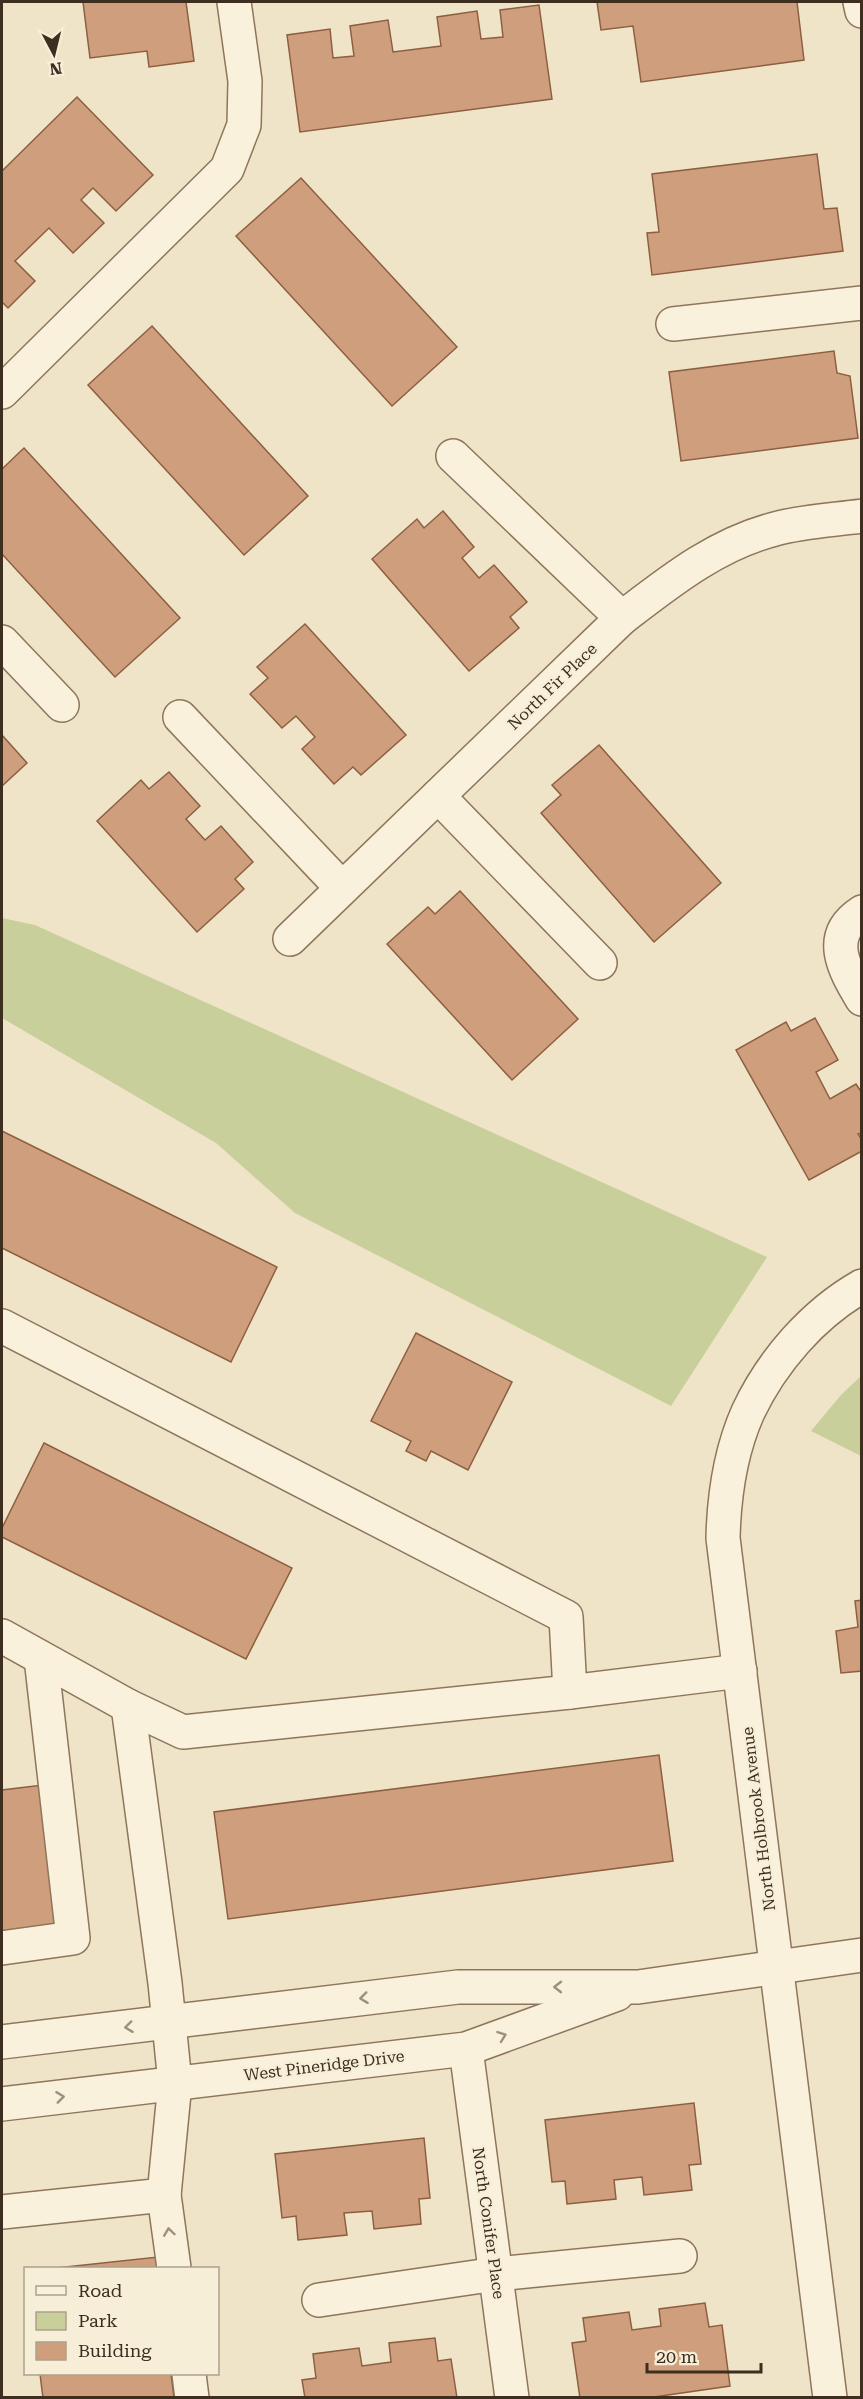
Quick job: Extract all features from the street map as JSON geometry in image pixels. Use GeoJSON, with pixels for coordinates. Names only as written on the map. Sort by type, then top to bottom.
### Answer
{"type":"FeatureCollection","features":[{"type":"Feature","properties":{"kind":"street"},"geometry":{"type":"LineString","coordinates":[[2,392],[227,169],[244,125],[245,81],[234,2]]}},
{"type":"Feature","properties":{"kind":"street"},"geometry":{"type":"LineString","coordinates":[[860,2],[861,11]]}},
{"type":"Feature","properties":{"kind":"street"},"geometry":{"type":"LineString","coordinates":[[673,324],[861,303]]}},
{"type":"Feature","properties":{"kind":"street"},"geometry":{"type":"LineString","coordinates":[[453,456],[622,618]]}},
{"type":"Feature","properties":{"kind":"street","name":"North Fir Place"},"geometry":{"type":"LineString","coordinates":[[290,939],[622,618],[681,572],[724,548],[775,529],[861,516]]}},
{"type":"Feature","properties":{"kind":"street"},"geometry":{"type":"LineString","coordinates":[[2,642],[62,705]]}},
{"type":"Feature","properties":{"kind":"street"},"geometry":{"type":"LineString","coordinates":[[180,717],[342,888]]}},
{"type":"Feature","properties":{"kind":"street"},"geometry":{"type":"LineString","coordinates":[[438,796],[600,963]]}},
{"type":"Feature","properties":{"kind":"street"},"geometry":{"type":"LineString","coordinates":[[861,912],[848,920],[840,948],[841,961],[846,974],[861,999]]}},
{"type":"Feature","properties":{"kind":"street","name":"North Holbrook Avenue"},"geometry":{"type":"LineString","coordinates":[[830,2397],[723,1538],[724,1508],[748,1412],[766,1381],[797,1340],[820,1315],[861,1286]]}},
{"type":"Feature","properties":{"kind":"street"},"geometry":{"type":"LineString","coordinates":[[5,1337],[566,1617],[570,1692]]}},
{"type":"Feature","properties":{"kind":"street"},"geometry":{"type":"LineString","coordinates":[[2,1636],[128,1706],[183,1732],[570,1692],[740,1671]]}},
{"type":"Feature","properties":{"kind":"street"},"geometry":{"type":"LineString","coordinates":[[2,1947],[73,1938],[41,1658]]}},
{"type":"Feature","properties":{"kind":"street"},"geometry":{"type":"LineString","coordinates":[[128,1706],[175,2083],[164,2195],[174,2267]]}},
{"type":"Feature","properties":{"kind":"street","name":"West Pineridge Drive"},"geometry":{"type":"LineString","coordinates":[[2,2042],[458,1987],[638,1987],[861,1955]]}},
{"type":"Feature","properties":{"kind":"street","name":"West Pineridge Drive"},"geometry":{"type":"LineString","coordinates":[[2,2104],[466,2049],[638,1987]]}},
{"type":"Feature","properties":{"kind":"street","name":"North Conifer Place"},"geometry":{"type":"LineString","coordinates":[[466,2049],[512,2397]]}},
{"type":"Feature","properties":{"kind":"street"},"geometry":{"type":"LineString","coordinates":[[2,2212],[164,2195]]}},
{"type":"Feature","properties":{"kind":"street"},"geometry":{"type":"LineString","coordinates":[[319,2300],[496,2274],[680,2256]]}},
{"type":"Feature","properties":{"kind":"street"},"geometry":{"type":"LineString","coordinates":[[189,2375],[192,2397]]}},
{"type":"Feature","properties":{"kind":"green space"},"geometry":{"type":"Polygon","coordinates":[[[2,918],[35,925],[767,1257],[671,1406],[295,1213],[216,1143],[2,1018],[2,918]]]}},
{"type":"Feature","properties":{"kind":"green space"},"geometry":{"type":"Polygon","coordinates":[[[861,1376],[861,1456],[811,1431],[841,1395],[861,1376]]]}},
{"type":"Feature","properties":{"kind":"building"},"geometry":{"type":"Polygon","coordinates":[[[83,2],[186,2],[194,61],[149,67],[147,51],[90,58],[83,2]]]}},
{"type":"Feature","properties":{"kind":"building"},"geometry":{"type":"Polygon","coordinates":[[[597,2],[797,2],[804,60],[641,82],[633,26],[601,30],[597,2]]]}},
{"type":"Feature","properties":{"kind":"building"},"geometry":{"type":"Polygon","coordinates":[[[539,5],[552,99],[300,132],[287,35],[330,29],[333,58],[354,56],[350,26],[388,20],[393,52],[441,46],[437,17],[477,11],[481,39],[503,37],[500,10],[539,5]]]}},
{"type":"Feature","properties":{"kind":"building"},"geometry":{"type":"Polygon","coordinates":[[[77,97],[153,175],[116,211],[93,188],[81,200],[104,223],[73,253],[49,228],[15,261],[35,281],[8,308],[2,302],[2,171],[77,97]]]}},
{"type":"Feature","properties":{"kind":"building"},"geometry":{"type":"Polygon","coordinates":[[[817,154],[824,209],[837,208],[843,251],[652,275],[647,233],[659,232],[652,174],[817,154]]]}},
{"type":"Feature","properties":{"kind":"building"},"geometry":{"type":"Polygon","coordinates":[[[301,178],[457,347],[392,406],[236,236],[301,178]]]}},
{"type":"Feature","properties":{"kind":"building"},"geometry":{"type":"Polygon","coordinates":[[[152,326],[308,496],[244,555],[88,385],[152,326]]]}},
{"type":"Feature","properties":{"kind":"building"},"geometry":{"type":"Polygon","coordinates":[[[834,351],[837,373],[850,376],[858,438],[681,461],[669,372],[834,351]]]}},
{"type":"Feature","properties":{"kind":"building"},"geometry":{"type":"Polygon","coordinates":[[[24,448],[180,618],[115,677],[2,554],[2,469],[24,448]]]}},
{"type":"Feature","properties":{"kind":"building"},"geometry":{"type":"Polygon","coordinates":[[[443,511],[474,547],[462,558],[479,578],[494,565],[527,602],[510,617],[519,628],[469,671],[372,559],[417,519],[424,528],[443,511]]]}},
{"type":"Feature","properties":{"kind":"building"},"geometry":{"type":"Polygon","coordinates":[[[305,624],[406,735],[361,775],[353,767],[334,784],[302,749],[315,737],[296,716],[282,728],[250,694],[268,678],[257,667],[305,624]]]}},
{"type":"Feature","properties":{"kind":"building"},"geometry":{"type":"Polygon","coordinates":[[[2,735],[27,763],[2,786],[2,735]]]}},
{"type":"Feature","properties":{"kind":"building"},"geometry":{"type":"Polygon","coordinates":[[[599,745],[721,883],[654,942],[541,813],[561,795],[552,785],[599,745]]]}},
{"type":"Feature","properties":{"kind":"building"},"geometry":{"type":"Polygon","coordinates":[[[169,772],[200,806],[186,819],[205,840],[221,826],[253,862],[235,879],[244,889],[197,932],[97,821],[141,780],[149,789],[169,772]]]}},
{"type":"Feature","properties":{"kind":"building"},"geometry":{"type":"Polygon","coordinates":[[[460,891],[578,1019],[512,1080],[387,944],[428,907],[435,914],[460,891]]]}},
{"type":"Feature","properties":{"kind":"building"},"geometry":{"type":"Polygon","coordinates":[[[815,1018],[838,1060],[816,1072],[830,1099],[856,1084],[862,1093],[862,1133],[858,1134],[862,1140],[862,1151],[809,1180],[736,1050],[786,1022],[791,1031],[815,1018]]]}},
{"type":"Feature","properties":{"kind":"building"},"geometry":{"type":"Polygon","coordinates":[[[2,1131],[277,1267],[231,1362],[2,1248],[2,1131]]]}},
{"type":"Feature","properties":{"kind":"building"},"geometry":{"type":"Polygon","coordinates":[[[416,1333],[512,1382],[468,1470],[431,1451],[426,1461],[406,1451],[411,1441],[371,1421],[416,1333]]]}},
{"type":"Feature","properties":{"kind":"building"},"geometry":{"type":"Polygon","coordinates":[[[44,1443],[292,1568],[246,1659],[2,1537],[2,1528],[44,1443]]]}},
{"type":"Feature","properties":{"kind":"building"},"geometry":{"type":"Polygon","coordinates":[[[862,1600],[862,1671],[841,1673],[836,1631],[858,1627],[855,1601],[862,1600]]]}},
{"type":"Feature","properties":{"kind":"building"},"geometry":{"type":"Polygon","coordinates":[[[659,1755],[673,1861],[228,1919],[214,1812],[659,1755]]]}},
{"type":"Feature","properties":{"kind":"building"},"geometry":{"type":"Polygon","coordinates":[[[43,1785],[59,1926],[2,1933],[2,1790],[43,1785]]]}},
{"type":"Feature","properties":{"kind":"building"},"geometry":{"type":"Polygon","coordinates":[[[694,2103],[701,2164],[689,2165],[692,2190],[644,2195],[642,2177],[614,2180],[616,2199],[567,2204],[565,2181],[552,2182],[545,2120],[694,2103]]]}},
{"type":"Feature","properties":{"kind":"building"},"geometry":{"type":"Polygon","coordinates":[[[424,2138],[430,2198],[419,2199],[421,2224],[374,2229],[372,2211],[344,2213],[347,2235],[298,2240],[296,2216],[282,2218],[275,2154],[424,2138]]]}},
{"type":"Feature","properties":{"kind":"building"},"geometry":{"type":"Polygon","coordinates":[[[158,2257],[159,2267],[65,2267],[158,2257]]]}},
{"type":"Feature","properties":{"kind":"building"},"geometry":{"type":"Polygon","coordinates":[[[705,2303],[709,2327],[722,2325],[730,2386],[647,2398],[580,2398],[572,2343],[586,2341],[583,2318],[629,2312],[632,2330],[661,2326],[659,2309],[705,2303]]]}},
{"type":"Feature","properties":{"kind":"building"},"geometry":{"type":"Polygon","coordinates":[[[435,2338],[438,2361],[451,2359],[457,2398],[305,2398],[302,2380],[316,2378],[313,2354],[359,2348],[362,2366],[391,2362],[389,2343],[435,2338]]]}},
{"type":"Feature","properties":{"kind":"building"},"geometry":{"type":"Polygon","coordinates":[[[40,2375],[171,2375],[174,2398],[43,2398],[40,2375]]]}}]}
